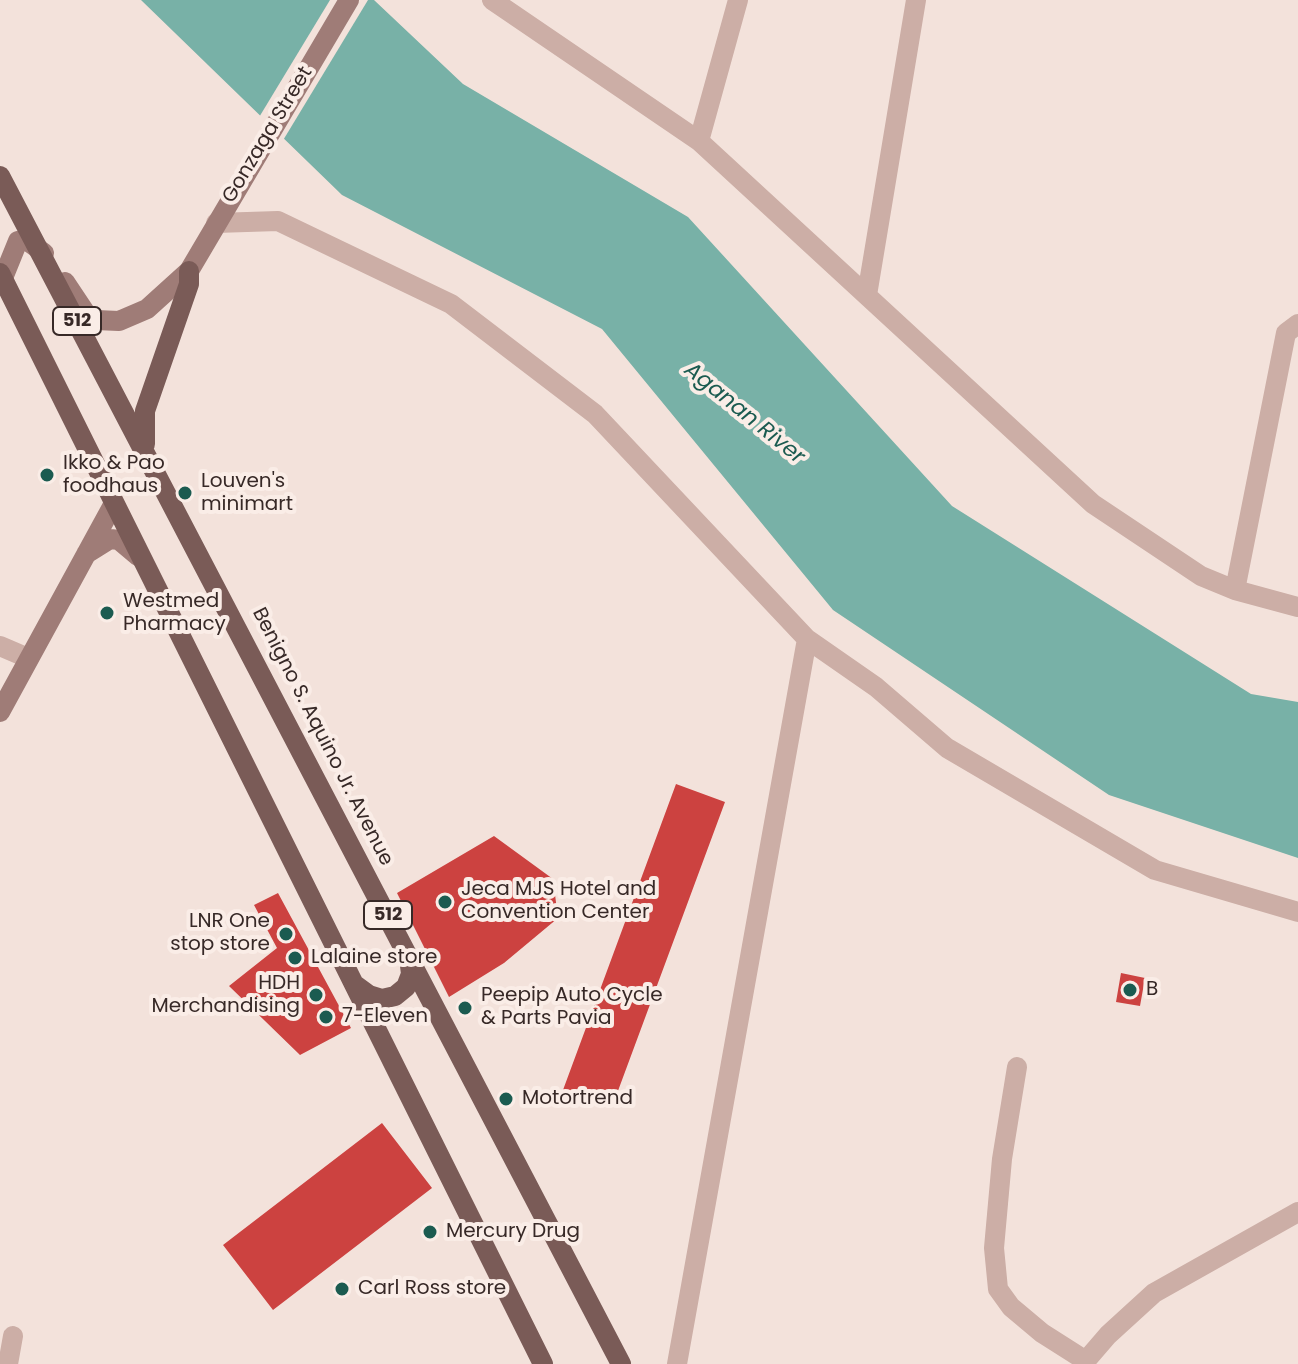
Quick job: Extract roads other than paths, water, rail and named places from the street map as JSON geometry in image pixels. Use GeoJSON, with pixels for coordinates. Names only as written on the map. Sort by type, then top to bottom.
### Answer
{"type":"FeatureCollection","features":[{"type":"Feature","properties":{"kind":"main road","name":"Gonzaga Street"},"geometry":{"type":"LineString","coordinates":[[189,271],[349,0]]}},
{"type":"Feature","properties":{"kind":"main road","name":"Benigno S. Aquino Jr. Avenue"},"geometry":{"type":"LineString","coordinates":[[0,176],[621,1364]]}},
{"type":"Feature","properties":{"kind":"main road"},"geometry":{"type":"LineString","coordinates":[[1,276],[18,241],[26,240],[47,255],[82,310],[96,320],[119,321],[138,314],[189,271]]}},
{"type":"Feature","properties":{"kind":"main road"},"geometry":{"type":"LineString","coordinates":[[154,466],[145,444],[144,417],[189,284],[189,271]]}},
{"type":"Feature","properties":{"kind":"main road","name":"512"},"geometry":{"type":"LineString","coordinates":[[1,276],[543,1364]]}},
{"type":"Feature","properties":{"kind":"main road"},"geometry":{"type":"LineString","coordinates":[[0,712],[74,570],[113,505]]}},
{"type":"Feature","properties":{"kind":"main road"},"geometry":{"type":"LineString","coordinates":[[74,570],[91,548],[110,539],[119,540],[138,556]]}},
{"type":"Feature","properties":{"kind":"main road"},"geometry":{"type":"LineString","coordinates":[[351,981],[369,995],[382,999],[395,996],[406,987],[411,974],[409,956]]}},
{"type":"Feature","properties":{"kind":"street"},"geometry":{"type":"LineString","coordinates":[[492,0],[699,141],[1093,504],[1201,576],[1235,590],[1298,607]]}},
{"type":"Feature","properties":{"kind":"street"},"geometry":{"type":"LineString","coordinates":[[699,141],[738,0]]}},
{"type":"Feature","properties":{"kind":"street"},"geometry":{"type":"LineString","coordinates":[[867,295],[916,0]]}},
{"type":"Feature","properties":{"kind":"street"},"geometry":{"type":"LineString","coordinates":[[216,223],[278,221],[451,304],[595,414],[807,639],[876,687],[947,748],[1155,870],[1298,912]]}},
{"type":"Feature","properties":{"kind":"street"},"geometry":{"type":"LineString","coordinates":[[1235,590],[1286,333],[1298,324]]}},
{"type":"Feature","properties":{"kind":"street"},"geometry":{"type":"LineString","coordinates":[[677,1364],[807,639]]}},
{"type":"Feature","properties":{"kind":"street"},"geometry":{"type":"LineString","coordinates":[[0,646],[28,658]]}},
{"type":"Feature","properties":{"kind":"street"},"geometry":{"type":"LineString","coordinates":[[1017,1067],[1002,1159],[994,1248],[998,1289],[1011,1307],[1084,1362],[1154,1293],[1298,1212]]}},
{"type":"Feature","properties":{"kind":"street"},"geometry":{"type":"LineString","coordinates":[[8,1364],[13,1336]]}},
{"type":"Feature","properties":{"kind":"water","name":"Aganan River"},"geometry":{"type":"Polygon","coordinates":[[[141,0],[374,0],[463,84],[688,217],[952,506],[1251,694],[1298,702],[1298,858],[1109,795],[833,610],[602,329],[342,195],[141,0]]]}},
{"type":"Feature","properties":{"kind":"place","name":"Ikko & Pao foodhaus"},"geometry":{"type":"Point","coordinates":[47,475]}},
{"type":"Feature","properties":{"kind":"place","name":"Louven's minimart"},"geometry":{"type":"Point","coordinates":[185,493]}},
{"type":"Feature","properties":{"kind":"place","name":"Westmed Pharmacy"},"geometry":{"type":"Point","coordinates":[107,613]}},
{"type":"Feature","properties":{"kind":"place","name":"Jeca MJS Hotel and Convention Center"},"geometry":{"type":"Point","coordinates":[445,902]}},
{"type":"Feature","properties":{"kind":"place","name":"LNR One stop store"},"geometry":{"type":"Point","coordinates":[286,934]}},
{"type":"Feature","properties":{"kind":"place","name":"Lalaine store"},"geometry":{"type":"Point","coordinates":[295,958]}},
{"type":"Feature","properties":{"kind":"place","name":"B"},"geometry":{"type":"Point","coordinates":[1130,990]}},
{"type":"Feature","properties":{"kind":"place","name":"HDH Merchandising"},"geometry":{"type":"Point","coordinates":[316,995]}},
{"type":"Feature","properties":{"kind":"place","name":"Peepip Auto Cycle & Parts Pavia"},"geometry":{"type":"Point","coordinates":[465,1008]}},
{"type":"Feature","properties":{"kind":"place","name":"7-Eleven"},"geometry":{"type":"Point","coordinates":[326,1017]}},
{"type":"Feature","properties":{"kind":"place","name":"Motortrend"},"geometry":{"type":"Point","coordinates":[506,1099]}},
{"type":"Feature","properties":{"kind":"place","name":"Mercury Drug"},"geometry":{"type":"Point","coordinates":[430,1232]}},
{"type":"Feature","properties":{"kind":"place","name":"Carl Ross store"},"geometry":{"type":"Point","coordinates":[342,1289]}}]}
